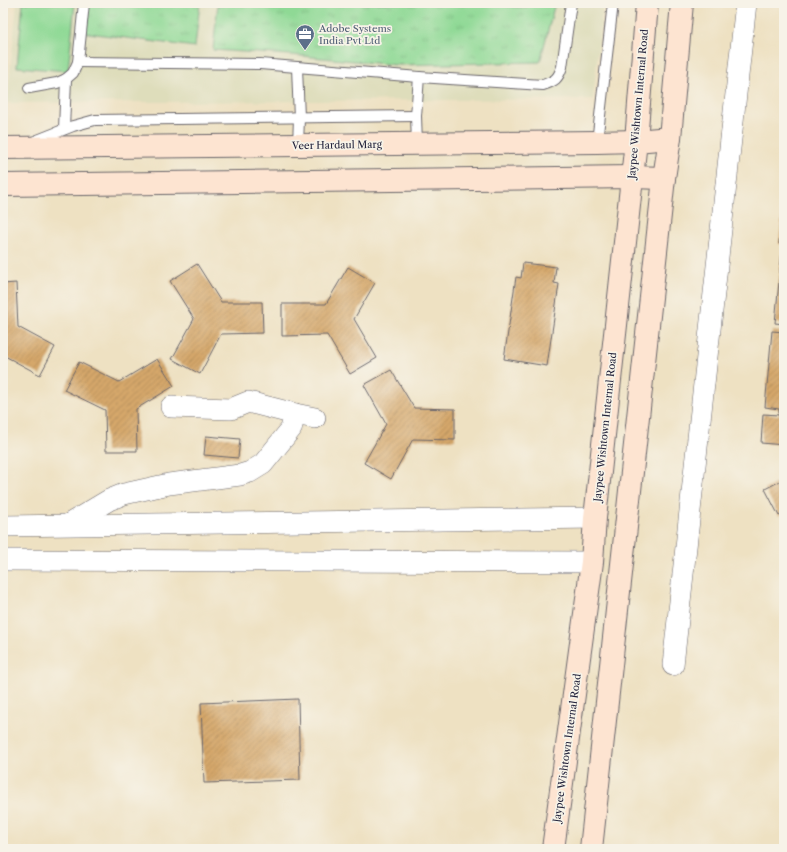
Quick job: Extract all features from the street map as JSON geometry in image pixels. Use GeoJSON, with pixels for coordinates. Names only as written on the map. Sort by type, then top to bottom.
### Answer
{"type":"FeatureCollection","features":[{"type":"Feature","properties":{"kind":"street","name":"Jaypee Wishtown Internal Road"},"geometry":{"type":"LineString","coordinates":[[552,849],[592,562],[595,518],[636,141],[647,3]]}},
{"type":"Feature","properties":{"kind":"street"},"geometry":{"type":"LineString","coordinates":[[591,849],[664,178],[670,138],[682,3]]}},
{"type":"Feature","properties":{"kind":"street"},"geometry":{"type":"LineString","coordinates":[[673,665],[746,3]]}},
{"type":"Feature","properties":{"kind":"street","name":"Veer Hardaul Marg"},"geometry":{"type":"LineString","coordinates":[[11,148],[597,142],[670,138]]}},
{"type":"Feature","properties":{"kind":"street"},"geometry":{"type":"LineString","coordinates":[[3,185],[631,177],[664,178]]}},
{"type":"Feature","properties":{"kind":"street"},"geometry":{"type":"LineString","coordinates":[[171,407],[231,409],[248,402],[315,418]]}},
{"type":"Feature","properties":{"kind":"street"},"geometry":{"type":"LineString","coordinates":[[68,525],[109,500],[124,494],[169,484],[240,475],[250,472],[263,464],[291,429],[295,414]]}},
{"type":"Feature","properties":{"kind":"street"},"geometry":{"type":"LineString","coordinates":[[3,526],[595,518]]}},
{"type":"Feature","properties":{"kind":"street"},"geometry":{"type":"LineString","coordinates":[[3,560],[592,562]]}},
{"type":"Feature","properties":{"kind":"lane"},"geometry":{"type":"LineString","coordinates":[[29,88],[57,83],[66,79],[73,73],[78,62],[84,3]]}},
{"type":"Feature","properties":{"kind":"lane"},"geometry":{"type":"LineString","coordinates":[[78,62],[240,63],[543,85],[554,82],[560,75],[571,3]]}},
{"type":"Feature","properties":{"kind":"lane"},"geometry":{"type":"LineString","coordinates":[[597,142],[613,3]]}},
{"type":"Feature","properties":{"kind":"lane"},"geometry":{"type":"LineString","coordinates":[[297,67],[299,118],[298,145]]}},
{"type":"Feature","properties":{"kind":"lane"},"geometry":{"type":"LineString","coordinates":[[417,144],[416,116],[419,77]]}},
{"type":"Feature","properties":{"kind":"lane"},"geometry":{"type":"LineString","coordinates":[[64,129],[66,79]]}},
{"type":"Feature","properties":{"kind":"lane"},"geometry":{"type":"LineString","coordinates":[[11,148],[73,126],[95,120],[416,116]]}},
{"type":"Feature","properties":{"kind":"shaded area","name":"Adobe Systems India Pvt Ltd"},"geometry":{"type":"Polygon","coordinates":[[[17,3],[603,3],[593,99],[7,103],[17,3]]]}},
{"type":"Feature","properties":{"kind":"green space"},"geometry":{"type":"Polygon","coordinates":[[[23,3],[75,3],[68,71],[17,67],[23,3]]]}},
{"type":"Feature","properties":{"kind":"green space"},"geometry":{"type":"Polygon","coordinates":[[[86,3],[200,3],[195,47],[81,32],[86,3]]]}},
{"type":"Feature","properties":{"kind":"green space"},"geometry":{"type":"Polygon","coordinates":[[[218,3],[479,3],[526,8],[528,3],[555,3],[540,62],[396,65],[291,55],[213,50],[218,3]]]}},
{"type":"Feature","properties":{"kind":"building"},"geometry":{"type":"Polygon","coordinates":[[[782,213],[784,213],[784,244],[779,244],[782,213]]]}},
{"type":"Feature","properties":{"kind":"building"},"geometry":{"type":"Polygon","coordinates":[[[782,250],[784,251],[784,324],[775,323],[782,250]]]}},
{"type":"Feature","properties":{"kind":"building"},"geometry":{"type":"Polygon","coordinates":[[[523,263],[556,267],[554,283],[559,284],[547,366],[504,359],[516,277],[521,278],[523,263]]]}},
{"type":"Feature","properties":{"kind":"building"},"geometry":{"type":"Polygon","coordinates":[[[197,264],[221,302],[262,302],[263,333],[221,334],[200,374],[172,359],[194,319],[170,281],[197,264]]]}},
{"type":"Feature","properties":{"kind":"building"},"geometry":{"type":"Polygon","coordinates":[[[348,267],[375,283],[354,319],[377,358],[350,374],[327,335],[282,336],[282,304],[326,304],[348,267]]]}},
{"type":"Feature","properties":{"kind":"building"},"geometry":{"type":"Polygon","coordinates":[[[16,283],[18,327],[55,347],[40,375],[3,355],[3,284],[16,283]]]}},
{"type":"Feature","properties":{"kind":"building"},"geometry":{"type":"Polygon","coordinates":[[[772,331],[784,332],[784,445],[761,443],[763,414],[779,415],[779,409],[765,407],[772,331]]]}},
{"type":"Feature","properties":{"kind":"building"},"geometry":{"type":"Polygon","coordinates":[[[157,359],[174,386],[136,409],[137,451],[106,451],[105,410],[64,390],[79,362],[119,382],[157,359]]]}},
{"type":"Feature","properties":{"kind":"building"},"geometry":{"type":"Polygon","coordinates":[[[391,370],[414,408],[455,409],[455,440],[413,439],[391,479],[364,463],[386,424],[364,385],[391,370]]]}},
{"type":"Feature","properties":{"kind":"building"},"geometry":{"type":"Polygon","coordinates":[[[206,436],[240,439],[238,458],[204,455],[206,436]]]}},
{"type":"Feature","properties":{"kind":"building"},"geometry":{"type":"Polygon","coordinates":[[[784,479],[784,513],[779,516],[765,489],[784,479]]]}},
{"type":"Feature","properties":{"kind":"building"},"geometry":{"type":"Polygon","coordinates":[[[298,699],[300,780],[204,783],[201,703],[298,699]]]}},
{"type":"Feature","properties":{"kind":"place","name":"Adobe Systems India Pvt Ltd"},"geometry":{"type":"Point","coordinates":[305,51]}}]}
